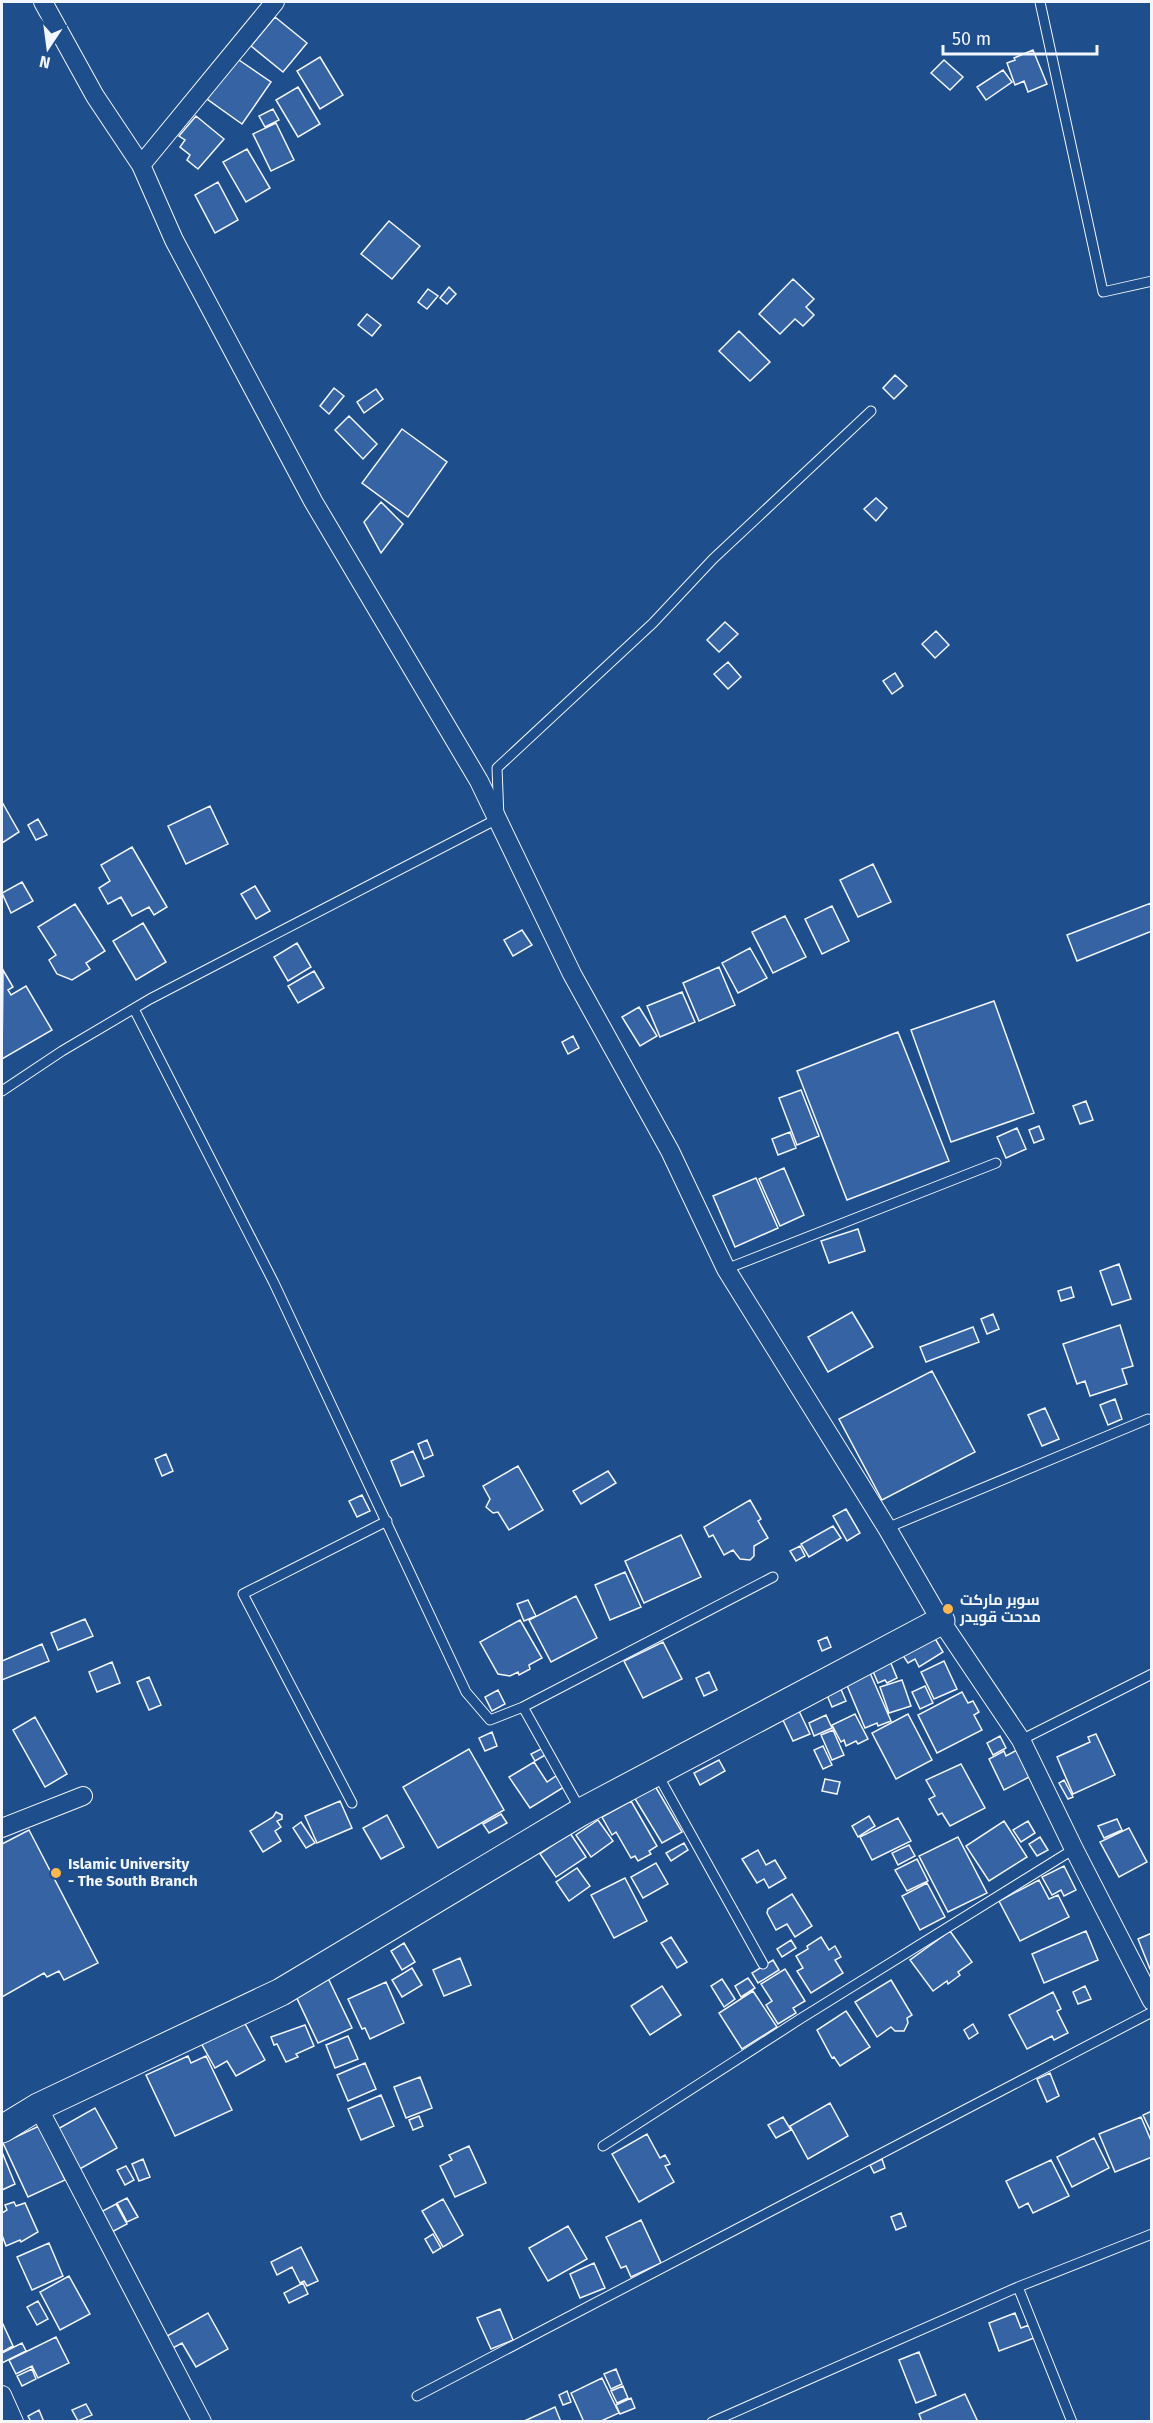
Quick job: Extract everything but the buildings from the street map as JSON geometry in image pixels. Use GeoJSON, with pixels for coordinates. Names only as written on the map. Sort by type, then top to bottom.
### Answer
{"type":"FeatureCollection","features":[{"type":"Feature","properties":{"kind":"street"},"geometry":{"type":"LineString","coordinates":[[43,2],[95,96],[141,165],[174,240],[313,501],[479,781],[573,974],[670,1151],[726,1269],[887,1528],[941,1621],[1021,1740],[1152,2001]]}},
{"type":"Feature","properties":{"kind":"street"},"geometry":{"type":"LineString","coordinates":[[141,165],[275,2]]}},
{"type":"Feature","properties":{"kind":"street"},"geometry":{"type":"LineString","coordinates":[[2,2129],[39,2107],[281,1992],[581,1812],[941,1621]]}},
{"type":"Feature","properties":{"kind":"street"},"geometry":{"type":"LineString","coordinates":[[2,1828],[83,1796]]}},
{"type":"Feature","properties":{"kind":"street"},"geometry":{"type":"LineString","coordinates":[[39,2107],[202,2421]]}},
{"type":"Feature","properties":{"kind":"street"},"geometry":{"type":"LineString","coordinates":[[2,2395],[14,2421]]}},
{"type":"Feature","properties":{"kind":"lane"},"geometry":{"type":"LineString","coordinates":[[1040,2],[1103,292],[1152,280]]}},
{"type":"Feature","properties":{"kind":"lane"},"geometry":{"type":"LineString","coordinates":[[2,1091],[62,1051],[248,946],[498,818],[497,768],[653,623],[713,559],[871,411]]}},
{"type":"Feature","properties":{"kind":"lane"},"geometry":{"type":"LineString","coordinates":[[134,1009],[274,1283],[466,1692],[490,1720],[523,1707],[773,1577]]}},
{"type":"Feature","properties":{"kind":"lane"},"geometry":{"type":"LineString","coordinates":[[726,1269],[996,1163]]}},
{"type":"Feature","properties":{"kind":"lane"},"geometry":{"type":"LineString","coordinates":[[887,1528],[1148,1419]]}},
{"type":"Feature","properties":{"kind":"lane"},"geometry":{"type":"LineString","coordinates":[[352,1803],[243,1594],[387,1521]]}},
{"type":"Feature","properties":{"kind":"lane"},"geometry":{"type":"LineString","coordinates":[[1021,1740],[1152,1674]]}},
{"type":"Feature","properties":{"kind":"lane"},"geometry":{"type":"LineString","coordinates":[[523,1707],[581,1812]]}},
{"type":"Feature","properties":{"kind":"lane"},"geometry":{"type":"LineString","coordinates":[[657,1772],[763,1964]]}},
{"type":"Feature","properties":{"kind":"lane"},"geometry":{"type":"LineString","coordinates":[[603,2146],[800,2019],[1074,1849]]}},
{"type":"Feature","properties":{"kind":"lane"},"geometry":{"type":"LineString","coordinates":[[417,2396],[1152,2012]]}},
{"type":"Feature","properties":{"kind":"lane"},"geometry":{"type":"LineString","coordinates":[[712,2421],[1018,2287],[1152,2234]]}},
{"type":"Feature","properties":{"kind":"lane"},"geometry":{"type":"LineString","coordinates":[[1018,2287],[1072,2421]]}},
{"type":"Feature","properties":{"kind":"place","name":"سوبر ماركت مدحت قويدر"},"geometry":{"type":"Point","coordinates":[948,1609]}},
{"type":"Feature","properties":{"kind":"place","name":"Islamic University - The South Branch"},"geometry":{"type":"Point","coordinates":[56,1873]}}]}
